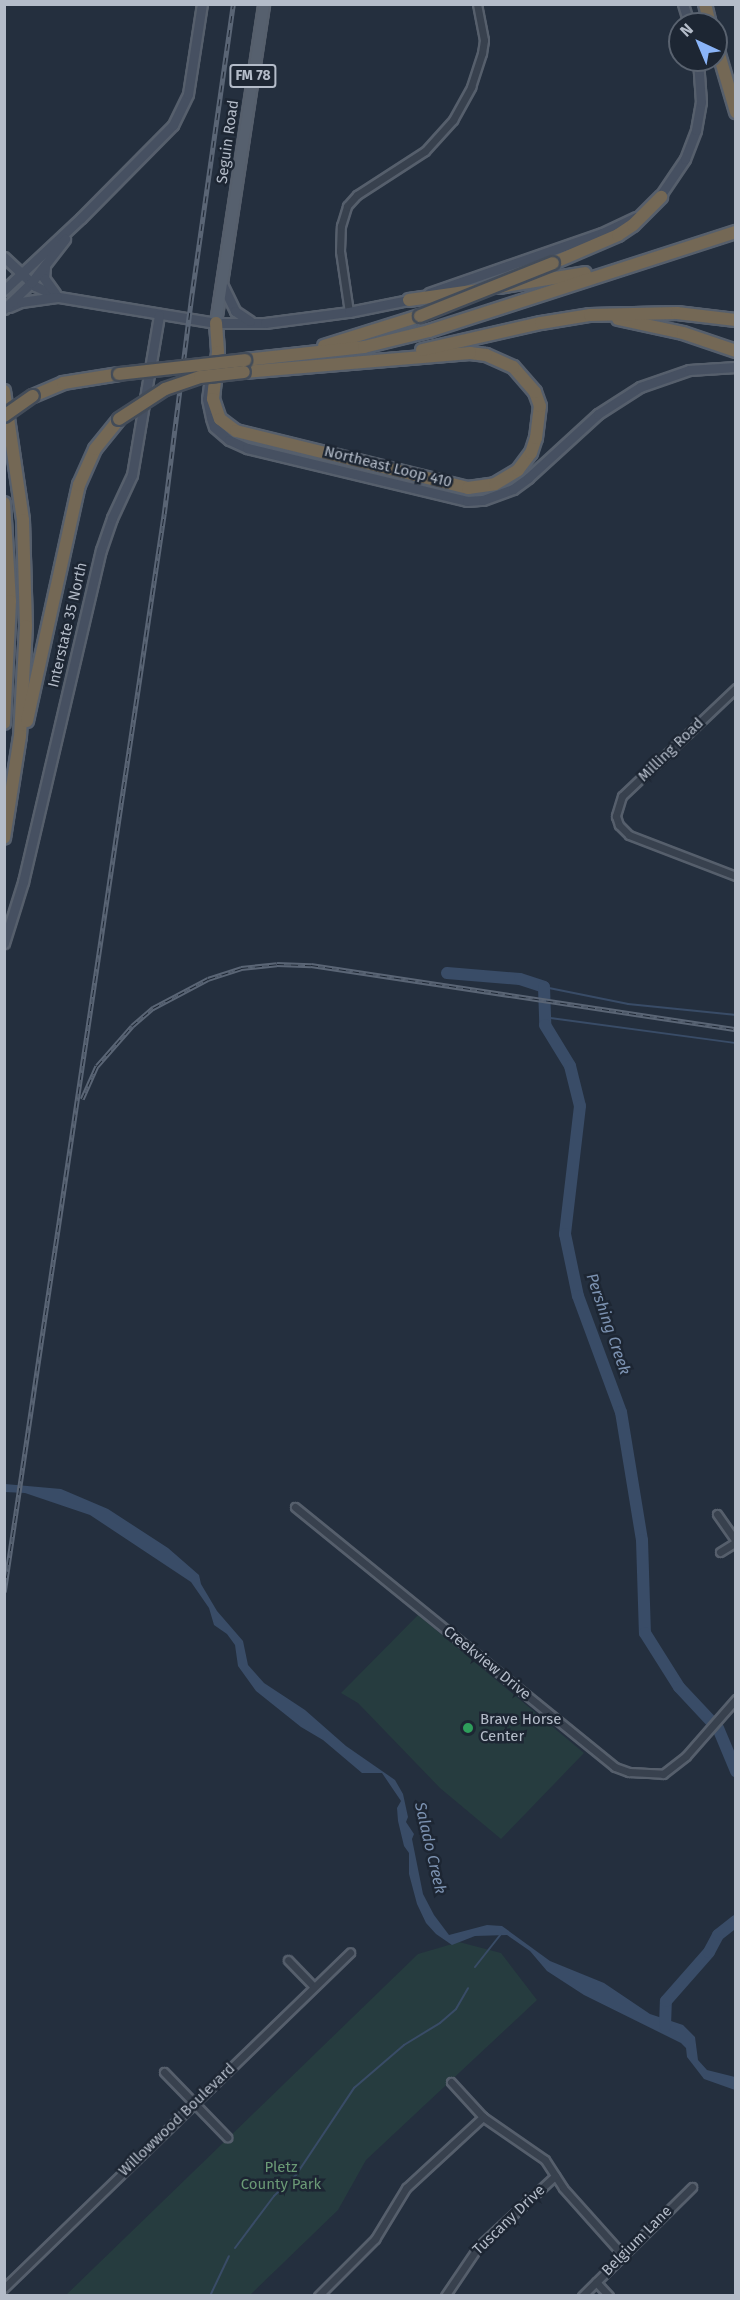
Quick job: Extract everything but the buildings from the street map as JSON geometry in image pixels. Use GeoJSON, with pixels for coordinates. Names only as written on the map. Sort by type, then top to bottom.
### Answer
{"type":"FeatureCollection","features":[{"type":"Feature","properties":{"kind":"highway"},"geometry":{"type":"LineString","coordinates":[[724,72],[735,112]]}},
{"type":"Feature","properties":{"kind":"highway"},"geometry":{"type":"LineString","coordinates":[[287,357],[420,315],[554,263],[618,235],[633,225],[661,197]]}},
{"type":"Feature","properties":{"kind":"highway"},"geometry":{"type":"LineString","coordinates":[[20,736],[30,716],[79,485],[95,449],[119,419],[148,397],[200,377],[245,366],[287,357],[364,347],[429,331],[735,232]]}},
{"type":"Feature","properties":{"kind":"highway"},"geometry":{"type":"LineString","coordinates":[[409,300],[631,266]]}},
{"type":"Feature","properties":{"kind":"highway"},"geometry":{"type":"LineString","coordinates":[[377,360],[541,323],[590,315],[677,313],[735,320]]}},
{"type":"Feature","properties":{"kind":"highway"},"geometry":{"type":"LineString","coordinates":[[590,315],[636,322],[683,333],[735,351]]}},
{"type":"Feature","properties":{"kind":"highway"},"geometry":{"type":"LineString","coordinates":[[4,416],[33,396],[63,383],[119,374],[245,366],[377,360],[470,353],[486,355],[513,367],[536,392],[540,406],[538,431],[531,453],[518,470],[506,478],[483,487],[468,488],[236,431],[220,419],[213,399],[218,352],[216,323]]}},
{"type":"Feature","properties":{"kind":"highway"},"geometry":{"type":"LineString","coordinates":[[4,391],[19,482],[24,541],[26,653],[20,736],[4,838]]}},
{"type":"Feature","properties":{"kind":"highway"},"geometry":{"type":"LineString","coordinates":[[4,503],[10,601],[4,723]]}},
{"type":"Feature","properties":{"kind":"main road"},"geometry":{"type":"LineString","coordinates":[[4,290],[81,218],[173,125],[188,94],[202,4]]}},
{"type":"Feature","properties":{"kind":"main road","name":"Seguin Road"},"geometry":{"type":"LineString","coordinates":[[222,284],[264,4]]}},
{"type":"Feature","properties":{"kind":"main road"},"geometry":{"type":"LineString","coordinates":[[4,257],[31,283],[59,297],[216,323],[255,323],[349,312],[409,300],[602,233],[638,216],[661,197],[685,159],[696,130],[701,102],[699,72]]}},
{"type":"Feature","properties":{"kind":"main road"},"geometry":{"type":"LineString","coordinates":[[4,309],[31,283],[81,218]]}},
{"type":"Feature","properties":{"kind":"main road"},"geometry":{"type":"LineString","coordinates":[[45,266],[44,278],[59,297]]}},
{"type":"Feature","properties":{"kind":"main road"},"geometry":{"type":"LineString","coordinates":[[222,284],[235,311],[255,323]]}},
{"type":"Feature","properties":{"kind":"main road","name":"FM 78"},"geometry":{"type":"LineString","coordinates":[[216,323],[222,284]]}},
{"type":"Feature","properties":{"kind":"main road"},"geometry":{"type":"LineString","coordinates":[[4,309],[21,302],[59,297]]}},
{"type":"Feature","properties":{"kind":"main road","name":"Interstate 35 North"},"geometry":{"type":"LineString","coordinates":[[4,943],[26,873],[101,550],[112,518],[132,475],[159,315]]}},
{"type":"Feature","properties":{"kind":"main road","name":"Northeast Loop 410"},"geometry":{"type":"LineString","coordinates":[[216,323],[207,399],[211,418],[222,436],[248,448],[467,501],[483,500],[513,489],[598,414],[640,387],[689,370],[735,367]]}},
{"type":"Feature","properties":{"kind":"street"},"geometry":{"type":"LineString","coordinates":[[349,312],[340,251],[341,226],[347,206],[357,195],[425,151],[453,120],[471,87],[482,53],[484,40],[477,4]]}},
{"type":"Feature","properties":{"kind":"street","name":"Milling Road"},"geometry":{"type":"LineString","coordinates":[[735,688],[622,796],[616,809],[619,825],[629,835],[735,876]]}},
{"type":"Feature","properties":{"kind":"street","name":"Creekview Drive"},"geometry":{"type":"LineString","coordinates":[[295,1508],[615,1767],[629,1772],[663,1774],[686,1756],[735,1699]]}},
{"type":"Feature","properties":{"kind":"street"},"geometry":{"type":"LineString","coordinates":[[717,1514],[735,1542],[720,1552]]}},
{"type":"Feature","properties":{"kind":"street","name":"Willowwood Boulevard"},"geometry":{"type":"LineString","coordinates":[[4,2288],[350,1953]]}},
{"type":"Feature","properties":{"kind":"street"},"geometry":{"type":"LineString","coordinates":[[288,1960],[314,1987]]}},
{"type":"Feature","properties":{"kind":"street"},"geometry":{"type":"LineString","coordinates":[[164,2072],[227,2137]]}},
{"type":"Feature","properties":{"kind":"street"},"geometry":{"type":"LineString","coordinates":[[451,2082],[483,2117],[538,2153],[622,2254]]}},
{"type":"Feature","properties":{"kind":"street"},"geometry":{"type":"LineString","coordinates":[[318,2295],[375,2240],[406,2188],[483,2117]]}},
{"type":"Feature","properties":{"kind":"street","name":"Tuscany Drive"},"geometry":{"type":"LineString","coordinates":[[445,2295],[478,2247],[555,2176]]}},
{"type":"Feature","properties":{"kind":"street","name":"Belgium Lane"},"geometry":{"type":"LineString","coordinates":[[582,2295],[692,2187]]}},
{"type":"Feature","properties":{"kind":"street"},"geometry":{"type":"LineString","coordinates":[[596,2282],[609,2295]]}},
{"type":"Feature","properties":{"kind":"green space","name":"Brave Horse Center"},"geometry":{"type":"Polygon","coordinates":[[[418,1615],[584,1753],[501,1839],[440,1788],[358,1703],[341,1693],[418,1615]]]}},
{"type":"Feature","properties":{"kind":"green space","name":"Pletz County Park"},"geometry":{"type":"Polygon","coordinates":[[[459,1942],[501,1953],[537,2000],[366,2160],[338,2210],[250,2295],[65,2296],[418,1954],[459,1942]]]}},
{"type":"Feature","properties":{"kind":"water"},"geometry":{"type":"Polygon","coordinates":[[[5,1484],[61,1489],[108,1509],[168,1548],[199,1575],[201,1584],[217,1611],[243,1641],[248,1665],[264,1683],[305,1710],[346,1746],[395,1780],[403,1794],[408,1817],[406,1822],[414,1834],[412,1839],[423,1894],[434,1915],[449,1935],[487,1925],[502,1926],[550,1961],[604,1983],[650,2014],[683,2025],[695,2037],[698,2060],[707,2070],[735,2077],[735,2090],[704,2079],[687,2057],[686,2048],[681,2043],[584,1995],[547,1971],[530,1951],[507,1935],[475,1936],[452,1945],[436,1934],[426,1923],[417,1904],[409,1874],[409,1853],[404,1846],[398,1821],[397,1808],[401,1801],[382,1773],[362,1773],[323,1740],[301,1727],[256,1691],[238,1666],[235,1645],[227,1634],[214,1625],[209,1608],[191,1582],[90,1515],[25,1493],[5,1492],[5,1484]]]}},
{"type":"Feature","properties":{"kind":"waterway","name":"Pershing Creek"},"geometry":{"type":"LineString","coordinates":[[447,973],[520,979],[544,987],[545,1025],[570,1066],[580,1106],[565,1234],[578,1296],[621,1412],[642,1540],[645,1633],[679,1687],[710,1720]]}},
{"type":"Feature","properties":{"kind":"waterway"},"geometry":{"type":"LineString","coordinates":[[544,987],[628,1004],[736,1015]]}},
{"type":"Feature","properties":{"kind":"waterway"},"geometry":{"type":"LineString","coordinates":[[543,1017],[736,1043]]}},
{"type":"Feature","properties":{"kind":"waterway","name":"Pershing Creek"},"geometry":{"type":"LineString","coordinates":[[718,1728],[736,1771]]}},
{"type":"Feature","properties":{"kind":"waterway","name":"Pershing Creek"},"geometry":{"type":"LineString","coordinates":[[665,2026],[666,2001],[709,1952],[718,1935],[736,1921]]}},
{"type":"Feature","properties":{"kind":"waterway"},"geometry":{"type":"LineString","coordinates":[[475,1967],[501,1934]]}},
{"type":"Feature","properties":{"kind":"waterway"},"geometry":{"type":"LineString","coordinates":[[235,2248],[274,2196],[296,2175],[354,2088],[404,2045],[440,2023],[456,2009],[468,1988]]}},
{"type":"Feature","properties":{"kind":"waterway"},"geometry":{"type":"LineString","coordinates":[[210,2296],[229,2256]]}},
{"type":"Feature","properties":{"kind":"railway"},"geometry":{"type":"LineString","coordinates":[[4,1592],[164,514],[191,300],[233,4]]}},
{"type":"Feature","properties":{"kind":"railway"},"geometry":{"type":"LineString","coordinates":[[82,1099],[97,1066],[132,1026],[153,1008],[208,979],[241,968],[277,964],[311,965],[736,1029]]}},
{"type":"Feature","properties":{"kind":"place","name":"Brave Horse Center"},"geometry":{"type":"Point","coordinates":[468,1728]}},
{"type":"Feature","properties":{"kind":"water label","name":"Salado Creek"},"geometry":{"type":"Point","coordinates":[430,1848]}}]}
